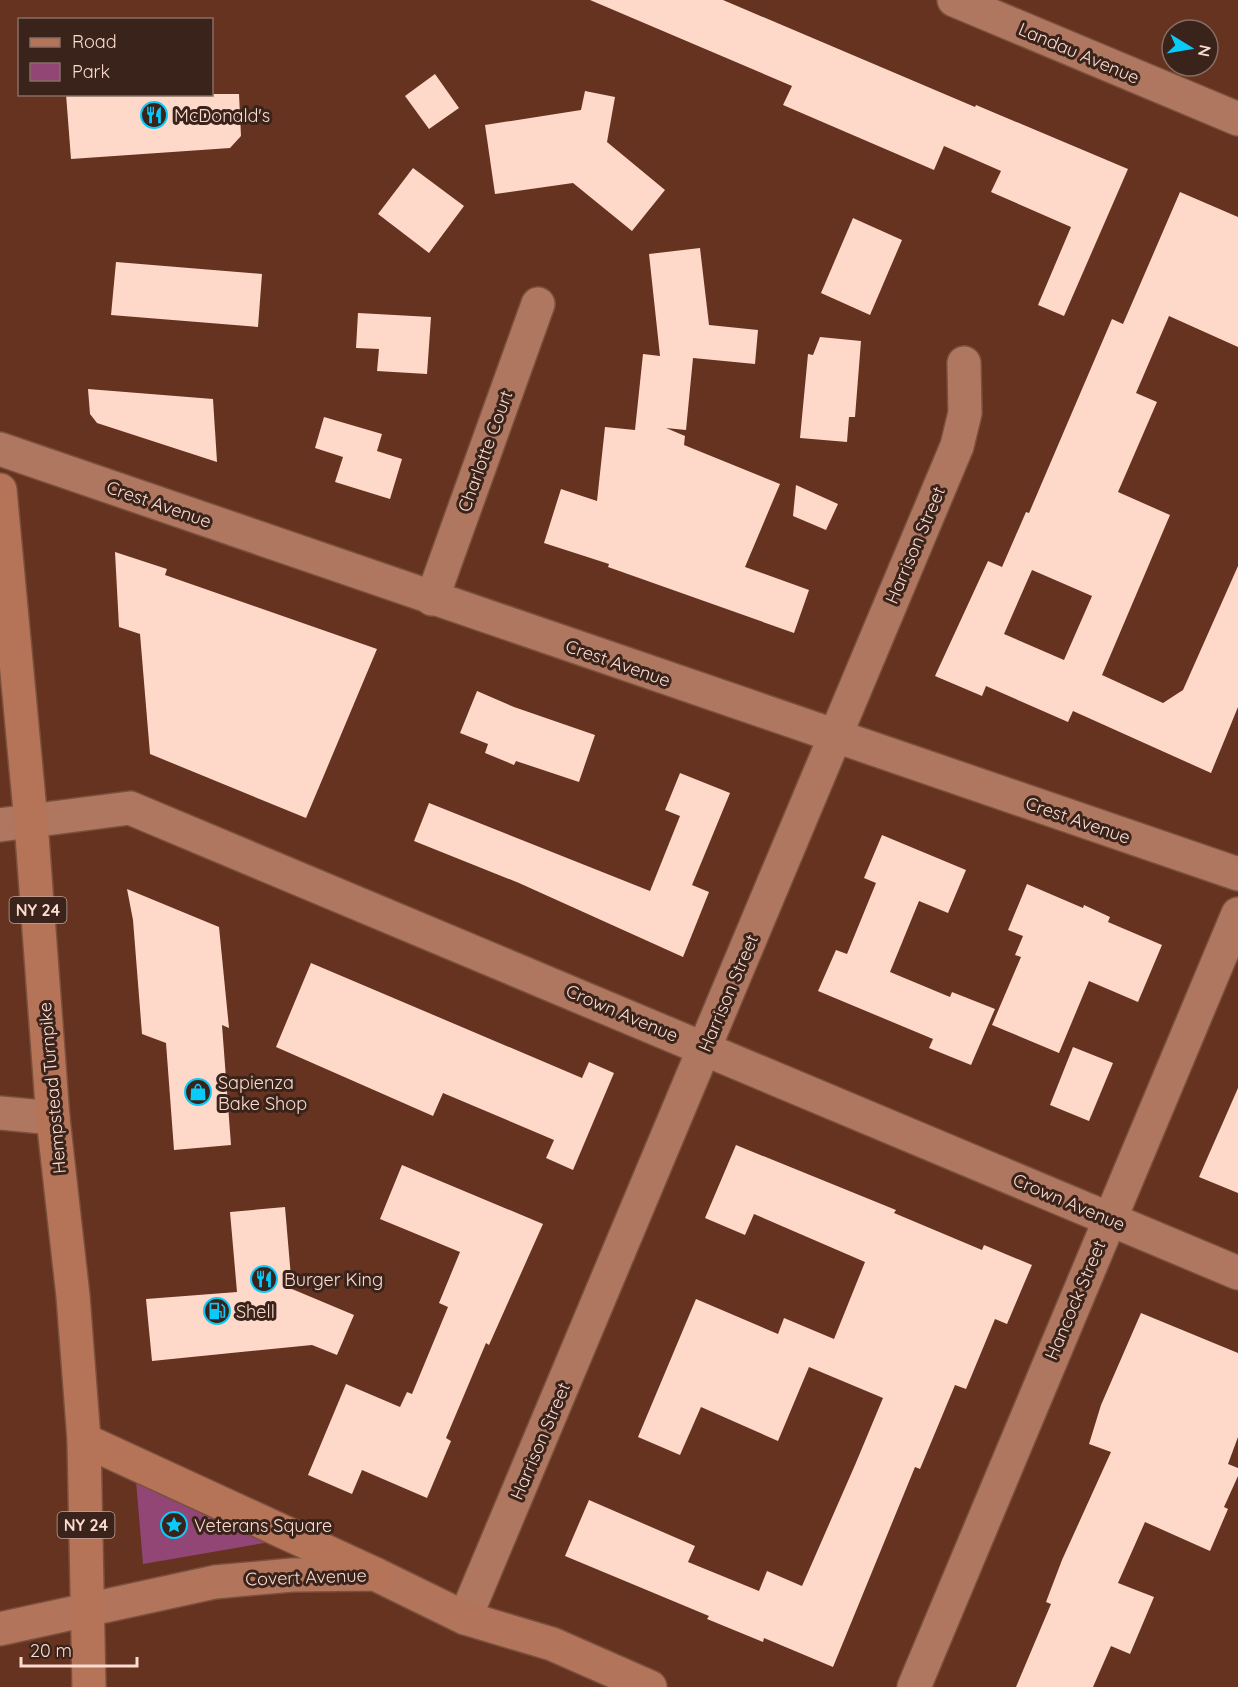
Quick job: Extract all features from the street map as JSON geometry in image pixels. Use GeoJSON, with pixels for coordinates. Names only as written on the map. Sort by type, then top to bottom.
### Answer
{"type":"FeatureCollection","features":[{"type":"Feature","properties":{"kind":"main road","name":"Hempstead Turnpike"},"geometry":{"type":"LineString","coordinates":[[0,490],[16,824],[73,1296],[84,1440],[89,1687]]}},
{"type":"Feature","properties":{"kind":"main road"},"geometry":{"type":"LineString","coordinates":[[84,1440],[375,1574]]}},
{"type":"Feature","properties":{"kind":"main road","name":"Covert Avenue"},"geometry":{"type":"LineString","coordinates":[[0,1629],[215,1582],[292,1575],[375,1574],[465,1618],[552,1644],[650,1687]]}},
{"type":"Feature","properties":{"kind":"street","name":"Landau Avenue"},"geometry":{"type":"LineString","coordinates":[[954,0],[1238,119]]}},
{"type":"Feature","properties":{"kind":"street","name":"Charlotte Court"},"geometry":{"type":"LineString","coordinates":[[432,599],[538,304]]}},
{"type":"Feature","properties":{"kind":"street","name":"Harrison Street"},"geometry":{"type":"LineString","coordinates":[[465,1618],[957,446],[965,413],[964,363]]}},
{"type":"Feature","properties":{"kind":"street","name":"Crest Avenue"},"geometry":{"type":"LineString","coordinates":[[0,449],[835,738],[1238,874]]}},
{"type":"Feature","properties":{"kind":"street","name":"Crown Avenue"},"geometry":{"type":"LineString","coordinates":[[16,824],[130,808],[1238,1273]]}},
{"type":"Feature","properties":{"kind":"street","name":"Hancock Street"},"geometry":{"type":"LineString","coordinates":[[914,1687],[1238,914]]}},
{"type":"Feature","properties":{"kind":"street"},"geometry":{"type":"LineString","coordinates":[[0,1113],[53,1118]]}},
{"type":"Feature","properties":{"kind":"green space"},"geometry":{"type":"Polygon","coordinates":[[[136,1481],[276,1541],[143,1564],[136,1481]]]}},
{"type":"Feature","properties":{"kind":"building"},"geometry":{"type":"Polygon","coordinates":[[[590,0],[723,0],[1128,169],[1064,316],[1038,305],[1071,227],[991,192],[1001,171],[944,146],[934,170],[783,105],[792,86],[590,0]]]}},
{"type":"Feature","properties":{"kind":"building"},"geometry":{"type":"Polygon","coordinates":[[[435,74],[459,108],[429,129],[405,96],[435,74]]]}},
{"type":"Feature","properties":{"kind":"building"},"geometry":{"type":"Polygon","coordinates":[[[585,91],[615,97],[607,142],[665,190],[632,231],[573,183],[495,194],[485,125],[581,110],[585,91]]]}},
{"type":"Feature","properties":{"kind":"building","name":"McDonald's"},"geometry":{"type":"Polygon","coordinates":[[[239,94],[241,136],[230,148],[71,159],[66,96],[239,94]]]}},
{"type":"Feature","properties":{"kind":"building"},"geometry":{"type":"Polygon","coordinates":[[[413,168],[464,206],[429,253],[378,214],[413,168]]]}},
{"type":"Feature","properties":{"kind":"building"},"geometry":{"type":"Polygon","coordinates":[[[1180,192],[1238,217],[1238,347],[1169,316],[1136,393],[1157,402],[1118,492],[1170,515],[1102,675],[1163,703],[1183,690],[1238,566],[1238,707],[1211,773],[1073,711],[1068,722],[986,686],[982,696],[935,676],[988,561],[1002,567],[1026,512],[1029,513],[1112,319],[1123,324],[1180,192]],[[1032,570],[1004,634],[1064,660],[1092,596],[1032,570]]]}},
{"type":"Feature","properties":{"kind":"building"},"geometry":{"type":"Polygon","coordinates":[[[853,218],[902,240],[870,315],[821,293],[853,218]]]}},
{"type":"Feature","properties":{"kind":"building"},"geometry":{"type":"Polygon","coordinates":[[[700,248],[709,325],[758,330],[755,364],[693,358],[686,430],[666,428],[685,436],[684,445],[780,484],[745,567],[809,590],[794,633],[608,567],[609,564],[544,543],[561,489],[597,501],[605,427],[635,430],[643,354],[660,356],[649,254],[700,248]]]}},
{"type":"Feature","properties":{"kind":"building"},"geometry":{"type":"Polygon","coordinates":[[[116,262],[262,274],[258,327],[111,315],[116,262]]]}},
{"type":"Feature","properties":{"kind":"building"},"geometry":{"type":"Polygon","coordinates":[[[358,313],[431,317],[427,374],[377,371],[379,349],[356,348],[358,313]]]}},
{"type":"Feature","properties":{"kind":"building"},"geometry":{"type":"Polygon","coordinates":[[[820,337],[861,341],[855,417],[849,417],[847,442],[800,438],[808,354],[813,355],[820,337]]]}},
{"type":"Feature","properties":{"kind":"building"},"geometry":{"type":"Polygon","coordinates":[[[88,389],[213,399],[217,462],[97,423],[90,414],[88,389]]]}},
{"type":"Feature","properties":{"kind":"building"},"geometry":{"type":"Polygon","coordinates":[[[324,417],[382,434],[377,451],[402,459],[390,499],[335,482],[343,457],[315,448],[324,417]]]}},
{"type":"Feature","properties":{"kind":"building"},"geometry":{"type":"Polygon","coordinates":[[[796,485],[838,504],[826,530],[793,516],[796,485]]]}},
{"type":"Feature","properties":{"kind":"building"},"geometry":{"type":"Polygon","coordinates":[[[115,552],[167,569],[165,575],[377,649],[306,818],[150,754],[140,634],[119,627],[115,552]]]}},
{"type":"Feature","properties":{"kind":"building"},"geometry":{"type":"Polygon","coordinates":[[[477,691],[514,707],[595,735],[579,782],[516,761],[514,765],[485,753],[488,744],[460,733],[477,691]]]}},
{"type":"Feature","properties":{"kind":"building"},"geometry":{"type":"Polygon","coordinates":[[[680,773],[730,793],[692,885],[709,892],[683,957],[519,883],[414,841],[429,803],[650,891],[680,816],[665,810],[680,773]]]}},
{"type":"Feature","properties":{"kind":"building"},"geometry":{"type":"Polygon","coordinates":[[[882,835],[966,870],[948,913],[919,901],[890,972],[950,997],[952,992],[995,1009],[971,1065],[929,1048],[933,1039],[818,991],[836,950],[847,954],[876,883],[864,878],[882,835]]]}},
{"type":"Feature","properties":{"kind":"building"},"geometry":{"type":"Polygon","coordinates":[[[1027,884],[1083,908],[1084,905],[1110,917],[1108,922],[1162,945],[1138,1002],[1089,981],[1059,1053],[992,1025],[1021,957],[1015,955],[1023,936],[1008,930],[1027,884]]]}},
{"type":"Feature","properties":{"kind":"building"},"geometry":{"type":"Polygon","coordinates":[[[127,889],[219,927],[229,1028],[222,1025],[231,1145],[174,1150],[166,1043],[142,1034],[133,920],[127,889]]]}},
{"type":"Feature","properties":{"kind":"building"},"geometry":{"type":"Polygon","coordinates":[[[311,963],[582,1078],[589,1062],[614,1073],[573,1170],[546,1158],[554,1140],[443,1093],[433,1116],[276,1047],[311,963]]]}},
{"type":"Feature","properties":{"kind":"building"},"geometry":{"type":"Polygon","coordinates":[[[1073,1047],[1113,1063],[1089,1121],[1050,1105],[1073,1047]]]}},
{"type":"Feature","properties":{"kind":"building"},"geometry":{"type":"Polygon","coordinates":[[[1238,1088],[1238,1193],[1199,1177],[1238,1088]]]}},
{"type":"Feature","properties":{"kind":"building"},"geometry":{"type":"Polygon","coordinates":[[[736,1145],[896,1210],[894,1213],[982,1250],[984,1245],[1032,1265],[1007,1324],[995,1319],[966,1389],[955,1385],[920,1469],[915,1467],[833,1667],[764,1638],[763,1642],[707,1619],[709,1616],[565,1556],[589,1500],[695,1546],[688,1562],[759,1591],[767,1571],[802,1586],[883,1398],[809,1367],[778,1441],[701,1407],[680,1455],[638,1437],[696,1299],[778,1334],[784,1318],[834,1339],[865,1262],[754,1214],[745,1235],[705,1218],[736,1145]]]}},
{"type":"Feature","properties":{"kind":"building"},"geometry":{"type":"Polygon","coordinates":[[[402,1165],[543,1224],[489,1345],[486,1343],[446,1438],[451,1441],[427,1498],[362,1470],[352,1494],[308,1475],[346,1384],[400,1407],[407,1392],[412,1394],[448,1307],[439,1303],[460,1252],[380,1219],[402,1165]]]}},
{"type":"Feature","properties":{"kind":"building"},"geometry":{"type":"Polygon","coordinates":[[[285,1207],[292,1289],[354,1315],[337,1355],[312,1345],[152,1361],[146,1299],[237,1292],[230,1212],[285,1207]]]}},
{"type":"Feature","properties":{"kind":"building"},"geometry":{"type":"Polygon","coordinates":[[[1141,1313],[1238,1353],[1238,1437],[1228,1464],[1238,1468],[1238,1476],[1224,1507],[1228,1509],[1210,1551],[1145,1522],[1118,1583],[1154,1597],[1130,1654],[1111,1646],[1093,1687],[1016,1687],[1051,1604],[1046,1602],[1062,1560],[1111,1452],[1089,1444],[1101,1405],[1141,1313]]]}},
{"type":"Feature","properties":{"kind":"place","name":"McDonald's"},"geometry":{"type":"Point","coordinates":[154,115]}},
{"type":"Feature","properties":{"kind":"place","name":"Sapienza Bake Shop"},"geometry":{"type":"Point","coordinates":[198,1092]}},
{"type":"Feature","properties":{"kind":"place","name":"Burger King"},"geometry":{"type":"Point","coordinates":[264,1279]}},
{"type":"Feature","properties":{"kind":"place","name":"Shell"},"geometry":{"type":"Point","coordinates":[217,1311]}},
{"type":"Feature","properties":{"kind":"place","name":"Veterans Square"},"geometry":{"type":"Point","coordinates":[174,1525]}}]}
